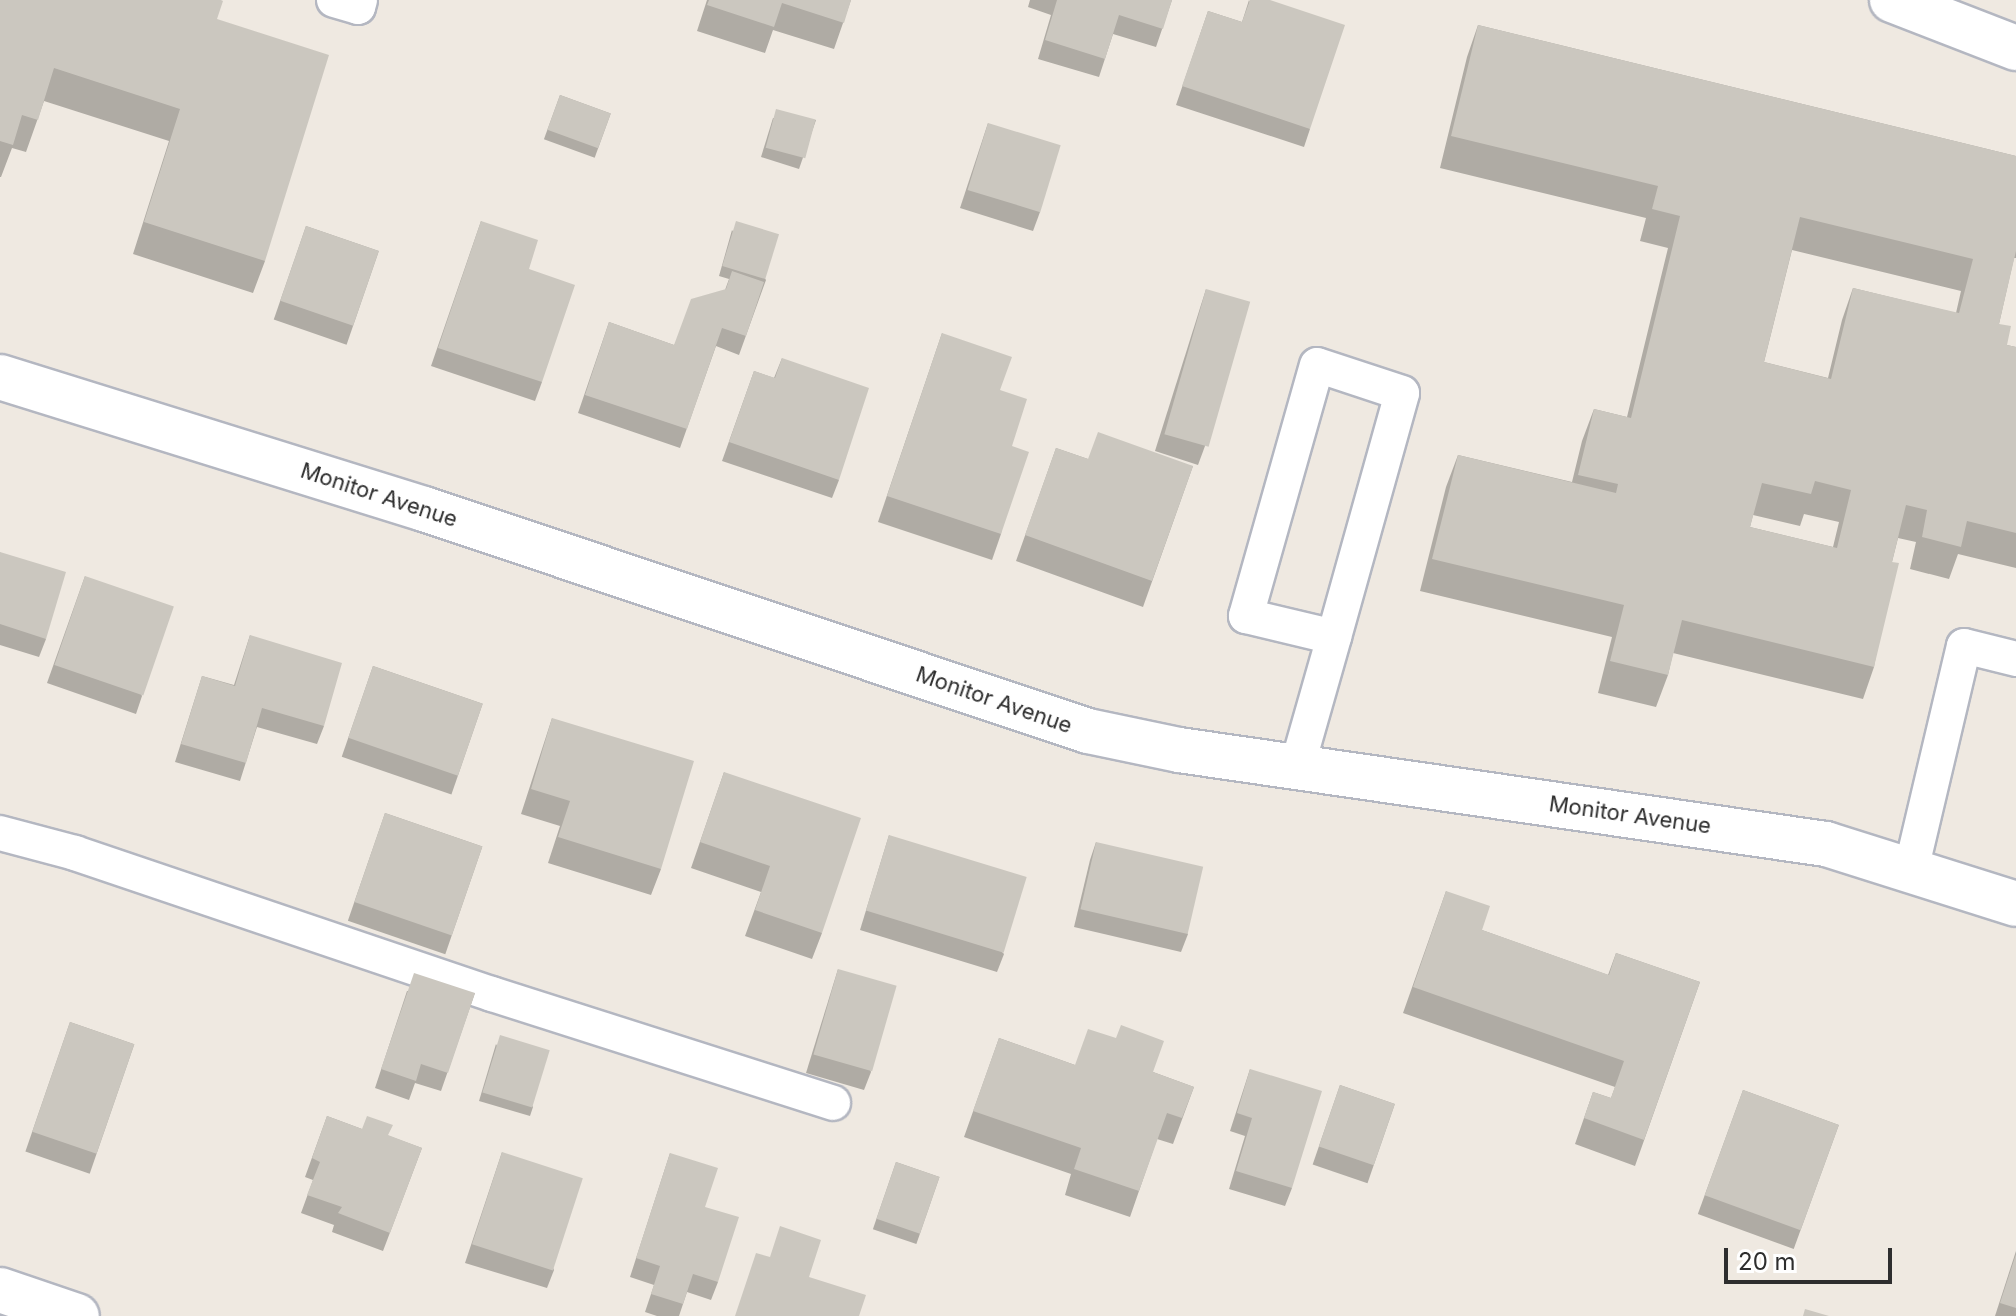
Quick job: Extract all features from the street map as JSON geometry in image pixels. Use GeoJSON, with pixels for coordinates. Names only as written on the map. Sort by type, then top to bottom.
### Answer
{"type":"FeatureCollection","features":[{"type":"Feature","properties":{"kind":"street"},"geometry":{"type":"LineString","coordinates":[[1892,0],[2016,48]]}},
{"type":"Feature","properties":{"kind":"street","name":"Monitor Avenue"},"geometry":{"type":"LineString","coordinates":[[0,377],[424,509],[1088,731],[1179,750],[1826,844],[2016,904]]}},
{"type":"Feature","properties":{"kind":"street"},"geometry":{"type":"LineString","coordinates":[[0,1290],[77,1316]]}},
{"type":"Feature","properties":{"kind":"lane"},"geometry":{"type":"LineString","coordinates":[[334,0],[358,7],[360,0]]}},
{"type":"Feature","properties":{"kind":"lane"},"geometry":{"type":"LineString","coordinates":[[1297,767],[1334,637],[1402,393],[1317,365],[1246,616],[1334,637]]}},
{"type":"Feature","properties":{"kind":"lane"},"geometry":{"type":"LineString","coordinates":[[1911,870],[1964,646],[2016,659]]}},
{"type":"Feature","properties":{"kind":"lane"},"geometry":{"type":"LineString","coordinates":[[0,833],[75,853],[492,994],[833,1103]]}},
{"type":"Feature","properties":{"kind":"building"},"geometry":{"type":"Polygon","coordinates":[[[0,0],[221,0],[217,19],[329,55],[265,261],[144,222],[180,109],[54,68],[38,120],[22,115],[13,145],[0,141],[0,0]]]}},
{"type":"Feature","properties":{"kind":"building"},"geometry":{"type":"Polygon","coordinates":[[[709,0],[851,0],[844,23],[782,3],[774,27],[707,5],[709,0]]]}},
{"type":"Feature","properties":{"kind":"building"},"geometry":{"type":"Polygon","coordinates":[[[1057,0],[1172,0],[1163,29],[1119,15],[1105,59],[1045,40],[1057,0]]]}},
{"type":"Feature","properties":{"kind":"building"},"geometry":{"type":"Polygon","coordinates":[[[1250,0],[1270,0],[1345,25],[1310,129],[1182,86],[1208,11],[1242,22],[1250,0]]]}},
{"type":"Feature","properties":{"kind":"building"},"geometry":{"type":"Polygon","coordinates":[[[1478,25],[2016,156],[2016,251],[1999,324],[2011,326],[2007,345],[2016,347],[2016,533],[1967,521],[1961,547],[1922,537],[1927,510],[1906,505],[1892,562],[1899,563],[1874,667],[1682,620],[1668,675],[1610,661],[1624,605],[1432,559],[1458,455],[1616,493],[1618,484],[1578,475],[1594,409],[1631,418],[1680,216],[1652,209],[1658,186],[1451,136],[1478,25]],[[1800,217],[1764,362],[1831,379],[1853,288],[1959,313],[1973,259],[1800,217]],[[1815,481],[1811,494],[1762,483],[1750,527],[1837,548],[1851,490],[1815,481]]]}},
{"type":"Feature","properties":{"kind":"building"},"geometry":{"type":"Polygon","coordinates":[[[560,95],[611,113],[598,148],[547,130],[560,95]]]}},
{"type":"Feature","properties":{"kind":"building"},"geometry":{"type":"Polygon","coordinates":[[[776,109],[816,120],[805,158],[766,148],[776,109]]]}},
{"type":"Feature","properties":{"kind":"building"},"geometry":{"type":"Polygon","coordinates":[[[988,123],[1061,145],[1040,212],[968,190],[988,123]]]}},
{"type":"Feature","properties":{"kind":"building"},"geometry":{"type":"Polygon","coordinates":[[[481,221],[538,240],[529,269],[575,285],[542,382],[438,348],[481,221]]]}},
{"type":"Feature","properties":{"kind":"building"},"geometry":{"type":"Polygon","coordinates":[[[736,221],[779,234],[765,279],[722,266],[736,221]]]}},
{"type":"Feature","properties":{"kind":"building"},"geometry":{"type":"Polygon","coordinates":[[[306,226],[379,251],[353,326],[280,301],[306,226]]]}},
{"type":"Feature","properties":{"kind":"building"},"geometry":{"type":"Polygon","coordinates":[[[732,271],[764,282],[746,336],[722,328],[687,429],[585,395],[609,322],[674,345],[691,299],[726,289],[732,271]]]}},
{"type":"Feature","properties":{"kind":"building"},"geometry":{"type":"Polygon","coordinates":[[[1206,289],[1250,302],[1209,447],[1164,434],[1206,289]]]}},
{"type":"Feature","properties":{"kind":"building"},"geometry":{"type":"Polygon","coordinates":[[[942,333],[1012,357],[1000,390],[1027,399],[1012,446],[1029,452],[1001,534],[887,496],[942,333]]]}},
{"type":"Feature","properties":{"kind":"building"},"geometry":{"type":"Polygon","coordinates":[[[782,358],[869,388],[839,480],[729,442],[754,371],[775,378],[782,358]]]}},
{"type":"Feature","properties":{"kind":"building"},"geometry":{"type":"Polygon","coordinates":[[[1098,432],[1193,466],[1152,581],[1025,535],[1056,448],[1088,459],[1098,432]]]}},
{"type":"Feature","properties":{"kind":"building"},"geometry":{"type":"Polygon","coordinates":[[[0,552],[66,572],[46,639],[0,624],[0,552]]]}},
{"type":"Feature","properties":{"kind":"building"},"geometry":{"type":"Polygon","coordinates":[[[85,576],[174,607],[143,695],[54,665],[85,576]]]}},
{"type":"Feature","properties":{"kind":"building"},"geometry":{"type":"Polygon","coordinates":[[[250,635],[342,663],[324,726],[262,708],[246,763],[181,744],[202,676],[235,686],[250,635]]]}},
{"type":"Feature","properties":{"kind":"building"},"geometry":{"type":"Polygon","coordinates":[[[373,666],[483,704],[458,776],[348,738],[373,666]]]}},
{"type":"Feature","properties":{"kind":"building"},"geometry":{"type":"Polygon","coordinates":[[[552,718],[694,761],[661,869],[558,837],[570,801],[531,789],[552,718]]]}},
{"type":"Feature","properties":{"kind":"building"},"geometry":{"type":"Polygon","coordinates":[[[724,772],[861,818],[822,933],[755,910],[770,866],[700,842],[724,772]]]}},
{"type":"Feature","properties":{"kind":"building"},"geometry":{"type":"Polygon","coordinates":[[[385,813],[482,847],[452,935],[354,902],[385,813]]]}},
{"type":"Feature","properties":{"kind":"building"},"geometry":{"type":"Polygon","coordinates":[[[889,835],[1027,877],[1004,953],[866,911],[889,835]]]}},
{"type":"Feature","properties":{"kind":"building"},"geometry":{"type":"Polygon","coordinates":[[[1096,842],[1203,867],[1188,934],[1080,909],[1096,842]]]}},
{"type":"Feature","properties":{"kind":"building"},"geometry":{"type":"Polygon","coordinates":[[[1446,891],[1490,906],[1482,930],[1609,975],[1616,953],[1700,982],[1644,1140],[1584,1118],[1593,1092],[1611,1098],[1624,1061],[1413,987],[1446,891]]]}},
{"type":"Feature","properties":{"kind":"building"},"geometry":{"type":"Polygon","coordinates":[[[838,969],[897,986],[872,1071],[813,1055],[838,969]]]}},
{"type":"Feature","properties":{"kind":"building"},"geometry":{"type":"Polygon","coordinates":[[[414,973],[475,993],[448,1073],[421,1064],[416,1081],[381,1069],[414,973]]]}},
{"type":"Feature","properties":{"kind":"building"},"geometry":{"type":"Polygon","coordinates":[[[70,1022],[134,1044],[97,1154],[32,1132],[70,1022]]]}},
{"type":"Feature","properties":{"kind":"building"},"geometry":{"type":"Polygon","coordinates":[[[1121,1025],[1164,1041],[1153,1072],[1194,1087],[1182,1118],[1167,1113],[1139,1191],[1074,1169],[1081,1148],[973,1111],[999,1038],[1075,1065],[1088,1029],[1116,1038],[1121,1025]]]}},
{"type":"Feature","properties":{"kind":"building"},"geometry":{"type":"Polygon","coordinates":[[[500,1035],[550,1050],[532,1108],[482,1092],[500,1035]]]}},
{"type":"Feature","properties":{"kind":"building"},"geometry":{"type":"Polygon","coordinates":[[[1250,1069],[1322,1091],[1292,1188],[1236,1171],[1252,1118],[1237,1113],[1250,1069]]]}},
{"type":"Feature","properties":{"kind":"building"},"geometry":{"type":"Polygon","coordinates":[[[1340,1085],[1395,1104],[1374,1165],[1319,1146],[1340,1085]]]}},
{"type":"Feature","properties":{"kind":"building"},"geometry":{"type":"Polygon","coordinates":[[[1743,1090],[1839,1125],[1801,1230],[1705,1195],[1743,1090]]]}},
{"type":"Feature","properties":{"kind":"building"},"geometry":{"type":"Polygon","coordinates":[[[327,1116],[362,1129],[367,1116],[393,1125],[388,1135],[422,1148],[390,1233],[338,1213],[342,1207],[307,1195],[320,1162],[312,1158],[327,1116]]]}},
{"type":"Feature","properties":{"kind":"building"},"geometry":{"type":"Polygon","coordinates":[[[502,1152],[583,1178],[553,1271],[472,1244],[502,1152]]]}},
{"type":"Feature","properties":{"kind":"building"},"geometry":{"type":"Polygon","coordinates":[[[670,1153],[718,1168],[705,1207],[739,1217],[718,1282],[693,1274],[683,1304],[651,1294],[660,1266],[636,1258],[670,1153]]]}},
{"type":"Feature","properties":{"kind":"building"},"geometry":{"type":"Polygon","coordinates":[[[896,1162],[939,1177],[920,1234],[876,1219],[896,1162]]]}},
{"type":"Feature","properties":{"kind":"building"},"geometry":{"type":"Polygon","coordinates":[[[780,1226],[821,1240],[809,1277],[866,1295],[859,1316],[735,1316],[756,1253],[770,1257],[780,1226]]]}},
{"type":"Feature","properties":{"kind":"building"},"geometry":{"type":"Polygon","coordinates":[[[2016,1254],[2016,1308],[2000,1303],[2016,1254]]]}},
{"type":"Feature","properties":{"kind":"building"},"geometry":{"type":"Polygon","coordinates":[[[1805,1309],[1829,1316],[1803,1316],[1805,1309]]]}}]}
